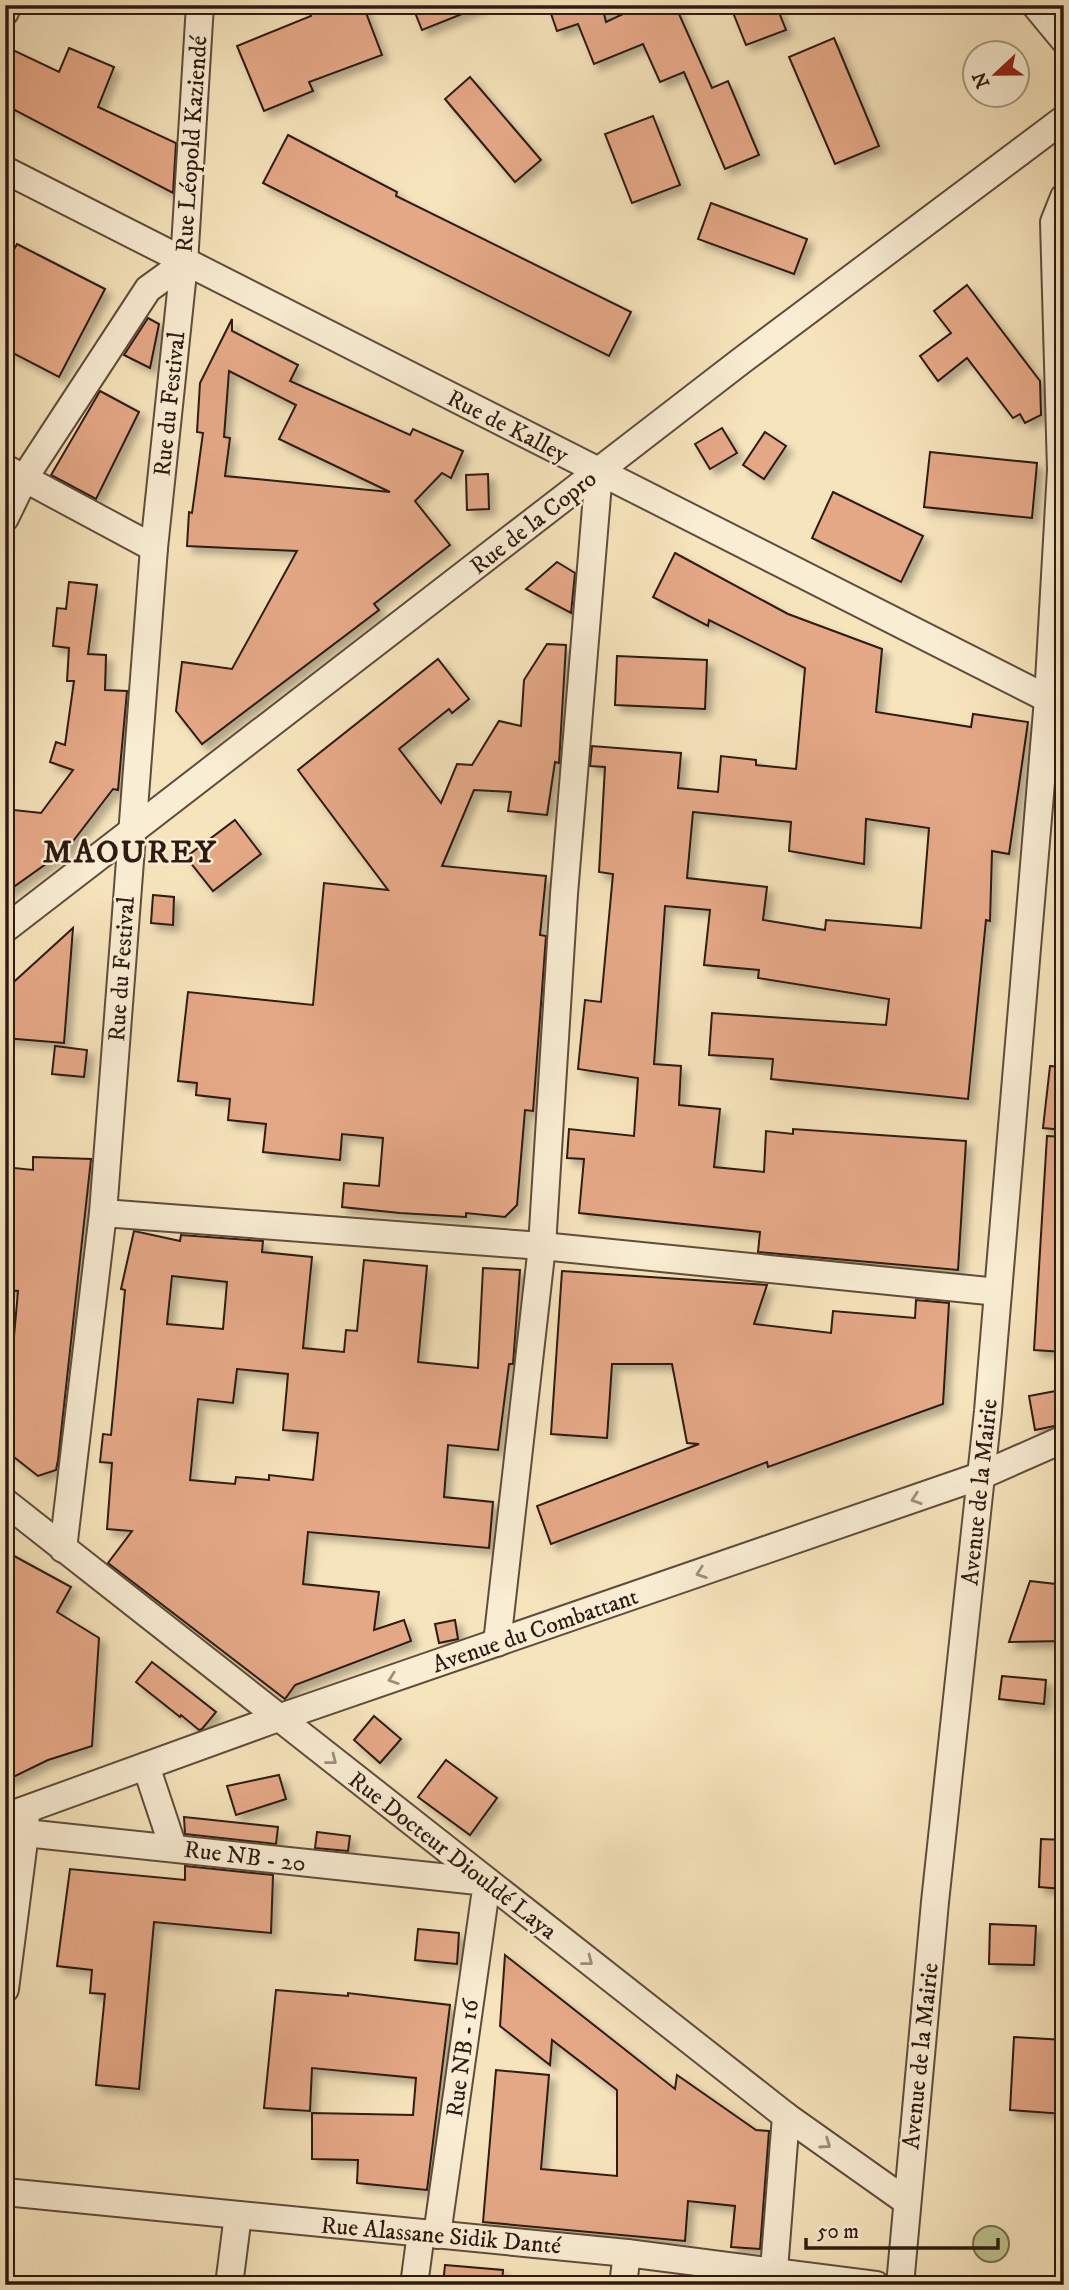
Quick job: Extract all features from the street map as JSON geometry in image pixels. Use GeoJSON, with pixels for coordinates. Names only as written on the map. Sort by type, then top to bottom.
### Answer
{"type":"FeatureCollection","features":[{"type":"Feature","properties":{"kind":"street"},"geometry":{"type":"LineString","coordinates":[[5,12],[8,5]]}},
{"type":"Feature","properties":{"kind":"street","name":"Rue Léopold Kaziendé"},"geometry":{"type":"LineString","coordinates":[[5,518],[15,473],[148,289],[184,263],[200,5]]}},
{"type":"Feature","properties":{"kind":"street"},"geometry":{"type":"LineString","coordinates":[[1035,5],[1064,40]]}},
{"type":"Feature","properties":{"kind":"street","name":"Rue de la Copro"},"geometry":{"type":"LineString","coordinates":[[5,929],[599,471],[1064,119]]}},
{"type":"Feature","properties":{"kind":"street","name":"Rue de Kalley"},"geometry":{"type":"LineString","coordinates":[[5,170],[1056,703]]}},
{"type":"Feature","properties":{"kind":"street","name":"Avenue de la Mairie"},"geometry":{"type":"LineString","coordinates":[[900,2285],[906,2201],[1056,703],[1061,471],[1055,222],[1064,197]]}},
{"type":"Feature","properties":{"kind":"street","name":"Rue du Festival"},"geometry":{"type":"LineString","coordinates":[[63,1549],[103,1213],[154,548],[184,263]]}},
{"type":"Feature","properties":{"kind":"street"},"geometry":{"type":"LineString","coordinates":[[497,1643],[542,1246],[564,894],[599,471]]}},
{"type":"Feature","properties":{"kind":"street"},"geometry":{"type":"LineString","coordinates":[[15,473],[154,548]]}},
{"type":"Feature","properties":{"kind":"street"},"geometry":{"type":"LineString","coordinates":[[103,1213],[542,1246],[998,1292]]}},
{"type":"Feature","properties":{"kind":"street","name":"Avenue du Combattant"},"geometry":{"type":"LineString","coordinates":[[19,1820],[146,1766],[980,1476],[1064,1439]]}},
{"type":"Feature","properties":{"kind":"street","name":"Rue Docteur Diouldé Laya"},"geometry":{"type":"LineString","coordinates":[[5,1502],[786,2116],[906,2201]]}},
{"type":"Feature","properties":{"kind":"street"},"geometry":{"type":"LineString","coordinates":[[146,1766],[173,1847]]}},
{"type":"Feature","properties":{"kind":"street"},"geometry":{"type":"LineString","coordinates":[[5,1989],[19,1820]]}},
{"type":"Feature","properties":{"kind":"street","name":"Rue NB - 20"},"geometry":{"type":"LineString","coordinates":[[19,1820],[173,1847],[487,1882]]}},
{"type":"Feature","properties":{"kind":"street","name":"Rue NB - 16"},"geometry":{"type":"LineString","coordinates":[[414,2285],[429,2234],[487,1882]]}},
{"type":"Feature","properties":{"kind":"street"},"geometry":{"type":"LineString","coordinates":[[774,2270],[786,2116]]}},
{"type":"Feature","properties":{"kind":"street","name":"Rue Alassane Sidik Danté"},"geometry":{"type":"LineString","coordinates":[[5,2192],[627,2253],[876,2285]]}},
{"type":"Feature","properties":{"kind":"street"},"geometry":{"type":"LineString","coordinates":[[229,2285],[238,2216]]}},
{"type":"Feature","properties":{"kind":"street"},"geometry":{"type":"LineString","coordinates":[[623,2285],[627,2253]]}},
{"type":"Feature","properties":{"kind":"green space"},"geometry":{"type":"Polygon","coordinates":[[[991,2226],[1004,2231],[1009,2244],[1004,2257],[991,2262],[978,2257],[973,2244],[978,2231],[991,2226]]]}},
{"type":"Feature","properties":{"kind":"building"},"geometry":{"type":"Polygon","coordinates":[[[307,5],[363,5],[382,55],[309,82],[313,91],[264,111],[237,46],[311,16],[307,5]]]}},
{"type":"Feature","properties":{"kind":"building"},"geometry":{"type":"Polygon","coordinates":[[[412,5],[482,5],[482,6],[422,30],[412,5]]]}},
{"type":"Feature","properties":{"kind":"building"},"geometry":{"type":"Polygon","coordinates":[[[548,5],[621,5],[604,14],[606,22],[642,5],[675,5],[712,88],[728,81],[759,155],[725,169],[684,72],[660,82],[643,44],[594,64],[578,24],[557,31],[548,5]]]}},
{"type":"Feature","properties":{"kind":"building"},"geometry":{"type":"Polygon","coordinates":[[[730,5],[776,5],[786,30],[746,45],[730,5]]]}},
{"type":"Feature","properties":{"kind":"building"},"geometry":{"type":"Polygon","coordinates":[[[834,38],[879,146],[835,164],[789,57],[834,38]]]}},
{"type":"Feature","properties":{"kind":"building"},"geometry":{"type":"Polygon","coordinates":[[[69,48],[114,67],[98,107],[176,143],[173,193],[5,105],[5,66],[13,50],[59,72],[69,48]]]}},
{"type":"Feature","properties":{"kind":"building"},"geometry":{"type":"Polygon","coordinates":[[[470,77],[541,160],[515,182],[445,99],[470,77]]]}},
{"type":"Feature","properties":{"kind":"building"},"geometry":{"type":"Polygon","coordinates":[[[653,116],[680,185],[632,203],[605,134],[653,116]]]}},
{"type":"Feature","properties":{"kind":"building"},"geometry":{"type":"Polygon","coordinates":[[[288,135],[397,192],[396,196],[631,312],[609,356],[263,183],[288,135]]]}},
{"type":"Feature","properties":{"kind":"building"},"geometry":{"type":"Polygon","coordinates":[[[711,203],[807,239],[794,274],[698,239],[711,203]]]}},
{"type":"Feature","properties":{"kind":"building"},"geometry":{"type":"Polygon","coordinates":[[[17,244],[105,289],[59,377],[5,349],[5,266],[17,244]]]}},
{"type":"Feature","properties":{"kind":"building"},"geometry":{"type":"Polygon","coordinates":[[[967,285],[1040,381],[1041,415],[1025,423],[1020,414],[1013,418],[967,358],[938,381],[920,356],[951,333],[934,311],[967,285]]]}},
{"type":"Feature","properties":{"kind":"building"},"geometry":{"type":"Polygon","coordinates":[[[148,318],[159,324],[150,368],[124,355],[148,318]]]}},
{"type":"Feature","properties":{"kind":"building"},"geometry":{"type":"Polygon","coordinates":[[[232,319],[232,331],[298,365],[290,381],[410,435],[413,429],[463,451],[451,478],[442,473],[415,501],[450,545],[374,604],[379,610],[202,744],[176,711],[182,662],[232,669],[297,551],[187,546],[189,512],[192,513],[203,433],[197,432],[200,383],[232,319]],[[229,371],[224,437],[230,438],[225,476],[390,492],[279,439],[296,405],[229,371]]]}},
{"type":"Feature","properties":{"kind":"building"},"geometry":{"type":"Polygon","coordinates":[[[100,391],[139,412],[96,499],[51,475],[100,391]]]}},
{"type":"Feature","properties":{"kind":"building"},"geometry":{"type":"Polygon","coordinates":[[[722,428],[737,453],[710,469],[695,444],[722,428]]]}},
{"type":"Feature","properties":{"kind":"building"},"geometry":{"type":"Polygon","coordinates":[[[765,432],[786,446],[764,479],[743,465],[765,432]]]}},
{"type":"Feature","properties":{"kind":"building"},"geometry":{"type":"Polygon","coordinates":[[[930,452],[1037,463],[1032,518],[924,507],[930,452]]]}},
{"type":"Feature","properties":{"kind":"building"},"geometry":{"type":"Polygon","coordinates":[[[488,474],[489,509],[467,510],[466,475],[488,474]]]}},
{"type":"Feature","properties":{"kind":"building"},"geometry":{"type":"Polygon","coordinates":[[[833,492],[923,536],[901,582],[812,538],[833,492]]]}},
{"type":"Feature","properties":{"kind":"building"},"geometry":{"type":"Polygon","coordinates":[[[675,553],[788,614],[882,649],[876,712],[971,727],[973,714],[1028,722],[1009,854],[992,851],[990,921],[986,920],[968,1099],[771,1079],[773,1059],[709,1055],[712,1013],[886,1025],[889,999],[758,978],[759,970],[704,965],[710,910],[665,906],[654,1064],[681,1066],[679,1105],[720,1109],[714,1167],[764,1172],[766,1131],[793,1134],[793,1129],[966,1141],[958,1270],[758,1252],[760,1232],[579,1213],[584,1159],[567,1158],[569,1129],[634,1136],[638,1078],[578,1069],[585,1000],[601,1002],[613,874],[599,872],[605,767],[590,766],[592,746],[681,753],[678,788],[718,792],[721,756],[756,760],[756,765],[796,769],[805,668],[709,620],[708,626],[653,597],[675,553]],[[693,812],[687,878],[767,887],[763,920],[825,930],[826,920],[921,928],[929,828],[866,819],[864,864],[789,851],[791,822],[693,812]]]}},
{"type":"Feature","properties":{"kind":"building"},"geometry":{"type":"Polygon","coordinates":[[[557,562],[575,573],[571,613],[526,589],[557,562]]]}},
{"type":"Feature","properties":{"kind":"building"},"geometry":{"type":"Polygon","coordinates":[[[69,582],[97,585],[88,654],[106,655],[105,690],[127,691],[118,790],[113,789],[67,849],[5,893],[5,809],[41,813],[73,770],[50,762],[56,742],[65,745],[74,681],[67,681],[69,648],[53,646],[57,608],[66,609],[69,582]]]}},
{"type":"Feature","properties":{"kind":"building"},"geometry":{"type":"Polygon","coordinates":[[[547,644],[566,645],[559,763],[555,762],[547,815],[508,811],[511,792],[474,790],[442,866],[546,876],[540,935],[546,936],[533,1111],[525,1110],[517,1205],[505,1217],[466,1213],[466,1217],[400,1213],[342,1207],[344,1183],[379,1186],[383,1138],[342,1134],[340,1160],[263,1152],[266,1124],[228,1120],[230,1099],[196,1095],[197,1083],[178,1081],[188,992],[313,1005],[324,883],[388,890],[298,770],[438,659],[469,699],[452,713],[449,709],[399,749],[441,803],[457,764],[472,765],[499,721],[521,726],[524,680],[547,644]]]}},
{"type":"Feature","properties":{"kind":"building"},"geometry":{"type":"Polygon","coordinates":[[[617,656],[707,660],[705,709],[615,705],[617,656]]]}},
{"type":"Feature","properties":{"kind":"building"},"geometry":{"type":"Polygon","coordinates":[[[235,820],[261,854],[213,891],[186,857],[235,820]]]}},
{"type":"Feature","properties":{"kind":"building"},"geometry":{"type":"Polygon","coordinates":[[[153,895],[174,897],[173,925],[151,923],[153,895]]]}},
{"type":"Feature","properties":{"kind":"building"},"geometry":{"type":"Polygon","coordinates":[[[73,928],[64,1043],[5,1038],[5,990],[73,928]]]}},
{"type":"Feature","properties":{"kind":"building"},"geometry":{"type":"Polygon","coordinates":[[[55,1046],[87,1050],[84,1077],[52,1074],[55,1046]]]}},
{"type":"Feature","properties":{"kind":"building"},"geometry":{"type":"Polygon","coordinates":[[[1050,1066],[1064,1067],[1064,1130],[1043,1128],[1050,1066]]]}},
{"type":"Feature","properties":{"kind":"building"},"geometry":{"type":"Polygon","coordinates":[[[1047,1136],[1064,1137],[1064,1352],[1034,1350],[1047,1136]]]}},
{"type":"Feature","properties":{"kind":"building"},"geometry":{"type":"Polygon","coordinates":[[[33,1157],[91,1159],[58,1460],[56,1470],[38,1476],[5,1450],[5,1347],[13,1348],[18,1291],[5,1290],[5,1167],[33,1170],[33,1157]]]}},
{"type":"Feature","properties":{"kind":"building"},"geometry":{"type":"Polygon","coordinates":[[[134,1231],[180,1241],[181,1235],[263,1241],[262,1252],[312,1257],[303,1348],[344,1352],[346,1330],[357,1331],[364,1260],[427,1266],[418,1362],[478,1368],[483,1268],[520,1270],[513,1364],[509,1364],[498,1450],[448,1445],[444,1497],[493,1502],[489,1548],[308,1532],[303,1584],[379,1592],[374,1630],[404,1620],[411,1641],[295,1685],[285,1699],[108,1563],[132,1531],[107,1529],[112,1463],[100,1462],[103,1434],[111,1435],[125,1290],[121,1289],[134,1231]],[[172,1276],[167,1324],[223,1329],[227,1282],[172,1276]],[[237,1369],[233,1403],[198,1399],[190,1480],[235,1484],[236,1477],[269,1480],[269,1475],[313,1480],[318,1433],[283,1430],[288,1374],[237,1369]]]}},
{"type":"Feature","properties":{"kind":"building"},"geometry":{"type":"Polygon","coordinates":[[[562,1271],[767,1285],[754,1324],[831,1333],[833,1311],[915,1318],[916,1300],[949,1303],[943,1404],[768,1467],[767,1462],[551,1544],[537,1506],[699,1444],[687,1443],[672,1364],[612,1364],[607,1438],[551,1434],[562,1271]]]}},
{"type":"Feature","properties":{"kind":"building"},"geometry":{"type":"Polygon","coordinates":[[[1061,1390],[1064,1424],[1035,1430],[1029,1396],[1061,1390]]]}},
{"type":"Feature","properties":{"kind":"building"},"geometry":{"type":"Polygon","coordinates":[[[5,1551],[71,1587],[57,1612],[99,1638],[92,1746],[48,1760],[5,1781],[5,1551]]]}},
{"type":"Feature","properties":{"kind":"building"},"geometry":{"type":"Polygon","coordinates":[[[1030,1581],[1064,1585],[1064,1641],[1009,1642],[1030,1581]]]}},
{"type":"Feature","properties":{"kind":"building"},"geometry":{"type":"Polygon","coordinates":[[[455,1620],[458,1639],[439,1643],[435,1624],[455,1620]]]}},
{"type":"Feature","properties":{"kind":"building"},"geometry":{"type":"Polygon","coordinates":[[[152,1662],[216,1712],[202,1729],[199,1730],[181,1715],[180,1717],[136,1682],[152,1662]]]}},
{"type":"Feature","properties":{"kind":"building"},"geometry":{"type":"Polygon","coordinates":[[[1002,1676],[1046,1680],[1044,1704],[999,1699],[1002,1676]]]}},
{"type":"Feature","properties":{"kind":"building"},"geometry":{"type":"Polygon","coordinates":[[[374,1716],[401,1739],[380,1763],[354,1740],[374,1716]]]}},
{"type":"Feature","properties":{"kind":"building"},"geometry":{"type":"Polygon","coordinates":[[[446,1760],[497,1798],[470,1835],[418,1797],[446,1760]]]}},
{"type":"Feature","properties":{"kind":"building"},"geometry":{"type":"Polygon","coordinates":[[[279,1775],[286,1799],[236,1815],[227,1786],[279,1775]]]}},
{"type":"Feature","properties":{"kind":"building"},"geometry":{"type":"Polygon","coordinates":[[[184,1817],[278,1827],[276,1844],[185,1834],[184,1817]]]}},
{"type":"Feature","properties":{"kind":"building"},"geometry":{"type":"Polygon","coordinates":[[[317,1832],[350,1836],[348,1851],[315,1848],[317,1832]]]}},
{"type":"Feature","properties":{"kind":"building"},"geometry":{"type":"Polygon","coordinates":[[[1041,1839],[1064,1840],[1064,1889],[1039,1887],[1041,1839]]]}},
{"type":"Feature","properties":{"kind":"building"},"geometry":{"type":"Polygon","coordinates":[[[185,1866],[273,1875],[271,1933],[154,1922],[139,2089],[96,2085],[105,1994],[90,1993],[92,1970],[57,1966],[70,1869],[185,1880],[185,1866]]]}},
{"type":"Feature","properties":{"kind":"building"},"geometry":{"type":"Polygon","coordinates":[[[990,1924],[1036,1926],[1034,1965],[989,1964],[990,1924]]]}},
{"type":"Feature","properties":{"kind":"building"},"geometry":{"type":"Polygon","coordinates":[[[418,1929],[459,1933],[457,1964],[415,1960],[418,1929]]]}},
{"type":"Feature","properties":{"kind":"building"},"geometry":{"type":"Polygon","coordinates":[[[505,1955],[675,2089],[677,2075],[756,2130],[769,2131],[760,2249],[731,2247],[735,2206],[688,2201],[685,2241],[483,2222],[496,2070],[549,2075],[541,2169],[617,2176],[617,2090],[552,2040],[550,2065],[500,2026],[505,1955]]]}},
{"type":"Feature","properties":{"kind":"building"},"geometry":{"type":"Polygon","coordinates":[[[276,1990],[348,1996],[348,1993],[450,2005],[427,2190],[357,2183],[358,2160],[312,2159],[312,2113],[413,2115],[416,2078],[312,2068],[310,2111],[264,2108],[276,1990]]]}},
{"type":"Feature","properties":{"kind":"building"},"geometry":{"type":"Polygon","coordinates":[[[1014,2037],[1064,2040],[1064,2114],[1010,2110],[1014,2037]]]}},
{"type":"Feature","properties":{"kind":"building"},"geometry":{"type":"Polygon","coordinates":[[[445,2265],[503,2270],[502,2285],[443,2285],[445,2265]]]}},
{"type":"Feature","properties":{"kind":"district","name":"MAOUREY"},"geometry":{"type":"Point","coordinates":[130,851]}}]}
